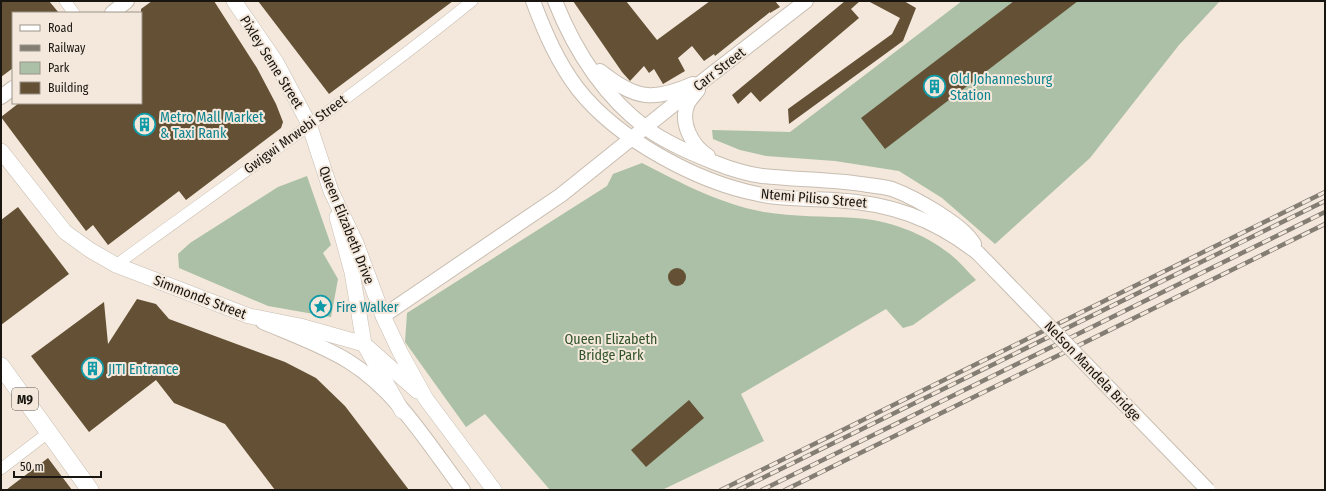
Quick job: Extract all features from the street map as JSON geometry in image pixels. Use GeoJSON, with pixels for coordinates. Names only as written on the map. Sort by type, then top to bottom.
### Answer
{"type":"FeatureCollection","features":[{"type":"Feature","properties":{"kind":"main road","name":"Pixley Seme Street"},"geometry":{"type":"LineString","coordinates":[[234,1],[276,62],[309,124]]}},
{"type":"Feature","properties":{"kind":"main road","name":"Queen Elizabeth Drive"},"geometry":{"type":"LineString","coordinates":[[309,124],[331,191],[356,243],[383,316],[426,399],[494,490]]}},
{"type":"Feature","properties":{"kind":"main road","name":"Simmonds Street"},"geometry":{"type":"LineString","coordinates":[[1,151],[65,232],[90,250],[116,265],[249,316],[300,326],[364,344],[426,399]]}},
{"type":"Feature","properties":{"kind":"main road"},"geometry":{"type":"LineString","coordinates":[[331,191],[352,272],[364,344],[402,411]]}},
{"type":"Feature","properties":{"kind":"main road","name":"M9"},"geometry":{"type":"LineString","coordinates":[[1,366],[90,490]]}},
{"type":"Feature","properties":{"kind":"street"},"geometry":{"type":"LineString","coordinates":[[65,1],[73,12]]}},
{"type":"Feature","properties":{"kind":"street"},"geometry":{"type":"LineString","coordinates":[[113,12],[127,1]]}},
{"type":"Feature","properties":{"kind":"street","name":"Gwigwi Mrwebi Street"},"geometry":{"type":"LineString","coordinates":[[116,265],[309,124],[472,1]]}},
{"type":"Feature","properties":{"kind":"street","name":"Ntemi Piliso Street"},"geometry":{"type":"LineString","coordinates":[[534,1],[545,33],[557,58],[578,89],[613,124],[657,154],[714,182],[759,195],[877,203],[925,220],[978,252]]}},
{"type":"Feature","properties":{"kind":"street","name":"Ntemi Piliso Street"},"geometry":{"type":"LineString","coordinates":[[555,1],[565,28],[585,60],[623,107],[646,128],[694,155],[728,168],[761,176],[840,180],[892,189],[931,208],[961,229],[971,240],[978,252]]}},
{"type":"Feature","properties":{"kind":"street","name":"Carr Street"},"geometry":{"type":"LineString","coordinates":[[383,316],[561,196],[708,77],[806,1]]}},
{"type":"Feature","properties":{"kind":"street"},"geometry":{"type":"LineString","coordinates":[[585,60],[616,84],[636,94],[650,96],[667,94],[708,77]]}},
{"type":"Feature","properties":{"kind":"street"},"geometry":{"type":"LineString","coordinates":[[708,77],[688,103],[686,124],[694,144],[703,153],[728,168]]}},
{"type":"Feature","properties":{"kind":"street"},"geometry":{"type":"LineString","coordinates":[[1,97],[12,89]]}},
{"type":"Feature","properties":{"kind":"street","name":"Nelson Mandela Bridge"},"geometry":{"type":"LineString","coordinates":[[978,252],[1208,490]]}},
{"type":"Feature","properties":{"kind":"street"},"geometry":{"type":"LineString","coordinates":[[249,316],[349,362],[367,375],[402,411],[463,490]]}},
{"type":"Feature","properties":{"kind":"street"},"geometry":{"type":"LineString","coordinates":[[1,469],[49,432]]}},
{"type":"Feature","properties":{"kind":"green space"},"geometry":{"type":"Polygon","coordinates":[[[962,1],[1220,1],[1179,45],[1090,158],[995,244],[942,198],[899,171],[835,161],[766,156],[740,150],[713,139],[712,130],[790,132],[962,1]]]}},
{"type":"Feature","properties":{"kind":"green space","name":"Queen Elizabeth Bridge Park"},"geometry":{"type":"Polygon","coordinates":[[[642,163],[701,192],[732,204],[764,212],[787,215],[868,219],[905,229],[929,240],[950,254],[976,280],[913,325],[903,328],[886,309],[741,394],[764,441],[662,490],[550,490],[485,414],[466,427],[405,342],[407,313],[607,186],[613,174],[642,163]]]}},
{"type":"Feature","properties":{"kind":"green space"},"geometry":{"type":"Polygon","coordinates":[[[307,176],[331,245],[323,253],[338,279],[331,317],[268,306],[179,268],[178,254],[190,243],[278,187],[307,176]]]}},
{"type":"Feature","properties":{"kind":"building"},"geometry":{"type":"Polygon","coordinates":[[[1,1],[49,1],[58,12],[12,12],[12,69],[1,77],[1,1]]]}},
{"type":"Feature","properties":{"kind":"building","name":"Metro Mall Market & Taxi Rank"},"geometry":{"type":"Polygon","coordinates":[[[152,1],[214,1],[257,68],[276,104],[283,122],[281,128],[186,200],[179,191],[108,245],[93,225],[86,231],[1,117],[18,104],[142,104],[141,9],[152,1]]]}},
{"type":"Feature","properties":{"kind":"building"},"geometry":{"type":"Polygon","coordinates":[[[258,1],[453,1],[329,94],[258,1]]]}},
{"type":"Feature","properties":{"kind":"building"},"geometry":{"type":"Polygon","coordinates":[[[573,1],[626,1],[657,40],[710,1],[775,1],[780,7],[770,12],[715,56],[714,54],[704,61],[692,46],[678,58],[685,71],[663,84],[654,69],[649,73],[644,66],[630,81],[622,72],[573,1]]]}},
{"type":"Feature","properties":{"kind":"building"},"geometry":{"type":"Polygon","coordinates":[[[845,1],[860,1],[851,9],[859,18],[760,102],[751,92],[738,104],[732,95],[845,1]]]}},
{"type":"Feature","properties":{"kind":"building"},"geometry":{"type":"Polygon","coordinates":[[[868,1],[904,1],[916,8],[903,41],[789,124],[788,109],[892,34],[900,18],[868,1]]]}},
{"type":"Feature","properties":{"kind":"building","name":"Old Johannesburg Station"},"geometry":{"type":"Polygon","coordinates":[[[1014,1],[1078,1],[885,149],[861,118],[1014,1]]]}},
{"type":"Feature","properties":{"kind":"building"},"geometry":{"type":"Polygon","coordinates":[[[18,207],[69,274],[1,325],[1,220],[18,207]]]}},
{"type":"Feature","properties":{"kind":"building"},"geometry":{"type":"Polygon","coordinates":[[[677,268],[683,271],[686,277],[683,283],[677,286],[671,283],[668,277],[671,271],[677,268]]]}},
{"type":"Feature","properties":{"kind":"building"},"geometry":{"type":"Polygon","coordinates":[[[137,299],[156,304],[169,319],[285,362],[316,378],[345,406],[409,490],[275,490],[225,424],[174,403],[156,380],[89,432],[31,356],[104,302],[108,344],[137,299]]]}},
{"type":"Feature","properties":{"kind":"building"},"geometry":{"type":"Polygon","coordinates":[[[689,400],[704,418],[646,467],[631,450],[689,400]]]}},
{"type":"Feature","properties":{"kind":"building"},"geometry":{"type":"Polygon","coordinates":[[[48,458],[72,490],[6,490],[48,458]]]}},
{"type":"Feature","properties":{"kind":"railway"},"geometry":{"type":"LineString","coordinates":[[721,490],[1325,192]]}},
{"type":"Feature","properties":{"kind":"railway"},"geometry":{"type":"LineString","coordinates":[[738,490],[1325,201]]}},
{"type":"Feature","properties":{"kind":"railway"},"geometry":{"type":"LineString","coordinates":[[762,490],[1325,212]]}},
{"type":"Feature","properties":{"kind":"railway"},"geometry":{"type":"LineString","coordinates":[[785,490],[1325,224]]}},
{"type":"Feature","properties":{"kind":"place","name":"Old Johannesburg Station"},"geometry":{"type":"Point","coordinates":[934,87]}},
{"type":"Feature","properties":{"kind":"place","name":"Metro Mall Market & Taxi Rank"},"geometry":{"type":"Point","coordinates":[144,125]}},
{"type":"Feature","properties":{"kind":"place","name":"Fire Walker"},"geometry":{"type":"Point","coordinates":[320,307]}},
{"type":"Feature","properties":{"kind":"place","name":"JITI Entrance"},"geometry":{"type":"Point","coordinates":[92,369]}}]}
